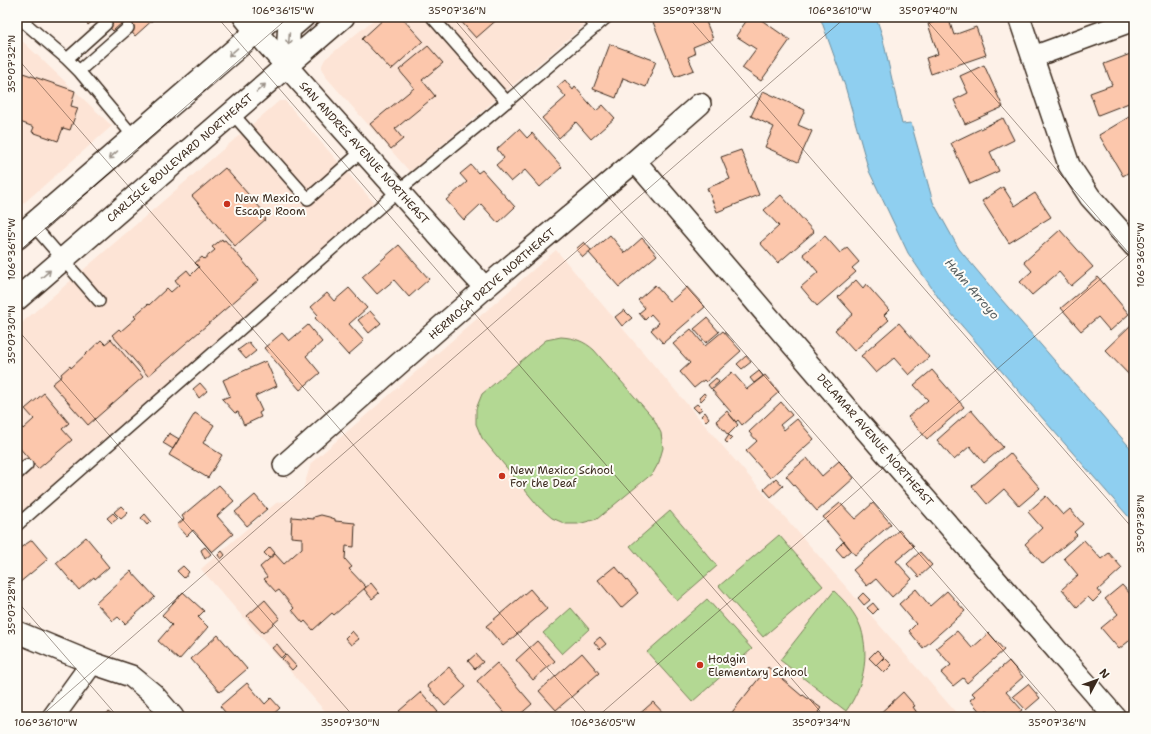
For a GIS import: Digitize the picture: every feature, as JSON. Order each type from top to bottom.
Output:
[{"type":"main road","points":[[25,231],[134,137],[250,24],[273,17]]},
{"type":"main road","points":[[287,66],[289,29],[303,17]]},
{"type":"main road","name":"CARLISLE BOULEVARD NORTHEAST","points":[[17,299],[342,17]]},
{"type":"street","points":[[1019,17],[1069,165],[1090,197],[1134,246]]},
{"type":"street","points":[[1033,57],[1134,20]]},
{"type":"street","name":"SAN ANDRES AVENUE NORTHEAST","points":[[250,24],[485,288]]},
{"type":"street","name":"HERMOSA DRIVE NORTHEAST","points":[[284,465],[485,288],[700,104]]},
{"type":"street","name":"DELAMAR AVENUE NORTHEAST","points":[[635,161],[866,431],[1115,717]]},
{"type":"street","points":[[17,632],[92,663],[131,676],[153,694],[173,717]]},
{"type":"street","points":[[53,717],[92,663]]},
{"type":"lane","points":[[18,17],[79,71],[134,137]]},
{"type":"lane","points":[[432,17],[507,102]]},
{"type":"lane","points":[[588,17],[596,27]]},
{"type":"lane","points":[[17,525],[398,191],[507,102],[607,17]]},
{"type":"lane","points":[[67,59],[106,24]]},
{"type":"lane","points":[[79,71],[128,28]]},
{"type":"lane","points":[[232,114],[308,199],[362,151]]},
{"type":"lane","points":[[25,231],[63,259],[99,301]]},
{"type":"lane","points":[[17,474],[27,465]]},
{"type":"shaded area","points":[[377,17],[594,17],[410,172],[326,77],[322,70],[322,65],[325,59]]},
{"type":"shaded area","points":[[17,36],[112,126],[17,209]]},
{"type":"shaded area","points":[[279,101],[285,101],[375,204],[17,516],[17,327]]},
{"type":"shaded area","points":[[556,250],[726,450],[960,717],[330,717],[201,569],[276,503],[291,499],[303,489],[311,463]]},
{"type":"green space","points":[[561,337],[579,340],[594,350],[654,419],[661,433],[663,448],[659,462],[653,473],[597,519],[578,524],[566,524],[552,518],[539,507],[482,438],[476,424],[476,409],[482,394],[546,340]]},
{"type":"green space","points":[[670,511],[717,566],[677,601],[630,546]]},
{"type":"green space","points":[[779,535],[823,586],[763,637],[719,586]]},
{"type":"green space","points":[[834,591],[846,603],[853,613],[861,628],[864,639],[865,661],[861,682],[846,711],[780,660]]},
{"type":"green space","points":[[707,599],[752,649],[692,702],[647,652]]},
{"type":"green space","points":[[571,608],[589,629],[562,654],[543,633]]},
{"type":"water","name":"Hahn Arroyo","points":[[820,17],[876,17],[882,35],[902,124],[911,123],[933,202],[959,249],[1134,452],[1134,523],[942,303],[908,253],[869,171],[845,86]]},
{"type":"building","points":[[82,17],[97,17],[88,25]]},
{"type":"building","points":[[100,17],[156,17],[135,36],[123,22],[113,31]]},
{"type":"building","points":[[386,17],[401,17],[423,41],[391,70],[362,39]]},
{"type":"building","points":[[457,17],[500,17],[476,38]]},
{"type":"building","points":[[651,17],[700,17],[702,20],[705,19],[713,39],[693,47],[695,54],[688,57],[694,70],[675,77]]},
{"type":"building","points":[[749,17],[757,17],[790,40],[761,81],[742,68],[756,49],[736,36]]},
{"type":"building","points":[[948,17],[954,35],[976,27],[986,55],[931,74],[926,58],[938,54],[928,24]]},
{"type":"building","points":[[610,44],[656,61],[646,87],[623,78],[616,98],[593,89]]},
{"type":"building","points":[[428,46],[443,63],[422,80],[435,96],[395,129],[403,139],[391,149],[370,124],[414,88],[399,70]]},
{"type":"building","points":[[1133,53],[1134,101],[1098,115],[1090,93],[1112,85],[1104,64]]},
{"type":"building","points":[[984,65],[1003,107],[965,124],[954,100],[968,93],[960,76]]},
{"type":"building","points":[[17,71],[75,91],[71,106],[78,108],[70,130],[63,128],[58,141],[32,132],[34,127],[17,121]]},
{"type":"building","points":[[565,80],[573,90],[575,87],[596,111],[603,105],[615,118],[591,139],[576,122],[559,138],[542,118],[566,97],[557,87]]},
{"type":"building","points":[[763,91],[805,110],[798,125],[812,131],[798,162],[765,147],[774,127],[751,116]]},
{"type":"building","points":[[1134,114],[1134,169],[1123,176],[1099,135]]},
{"type":"building","points":[[1003,118],[1014,140],[990,152],[999,171],[970,184],[951,143]]},
{"type":"building","points":[[519,129],[527,138],[532,133],[562,167],[540,187],[525,170],[511,182],[496,165],[504,158],[497,149]]},
{"type":"building","points":[[741,150],[759,195],[717,212],[707,188],[730,179],[721,157]]},
{"type":"building","points":[[471,165],[478,173],[482,170],[515,207],[498,223],[481,204],[464,220],[446,200],[467,182],[460,174]]},
{"type":"building","name":"New Mexico Escape Room","points":[[225,168],[263,211],[261,213],[266,219],[235,246],[192,196]]},
{"type":"building","points":[[1003,187],[1015,206],[1035,193],[1051,217],[1009,243],[982,201]]},
{"type":"building","points":[[781,195],[814,232],[778,263],[760,243],[779,226],[764,210]]},
{"type":"building","points":[[1060,230],[1093,267],[1071,286],[1059,272],[1032,295],[1020,282],[1032,271],[1024,262]]},
{"type":"building","points":[[610,235],[625,253],[642,238],[657,255],[619,287],[589,253]]},
{"type":"building","points":[[825,236],[840,253],[847,248],[859,262],[852,268],[856,272],[817,306],[801,287],[818,272],[803,254]]},
{"type":"building","points":[[222,239],[223,241],[225,240],[259,280],[148,376],[112,335],[119,329],[121,331],[136,318],[134,316],[148,304],[149,305],[167,288],[171,292],[179,285],[175,280],[187,270],[191,275],[199,267],[195,263],[202,257],[204,259],[215,250],[212,247]]},
{"type":"building","points":[[584,242],[591,250],[583,257],[576,249]]},
{"type":"building","points":[[399,245],[429,279],[409,297],[394,280],[377,294],[362,277]]},
{"type":"building","points":[[1098,277],[1129,314],[1110,331],[1098,317],[1081,331],[1061,308]]},
{"type":"building","points":[[856,280],[863,288],[866,284],[889,310],[884,315],[889,320],[854,351],[835,330],[853,314],[838,297]]},
{"type":"building","points":[[655,285],[670,302],[687,287],[705,307],[663,343],[651,330],[659,323],[651,314],[645,320],[639,313],[645,308],[638,300]]},
{"type":"building","points":[[349,288],[367,308],[349,324],[364,341],[348,355],[315,318],[318,315],[311,307],[327,293],[334,301]]},
{"type":"building","points":[[624,310],[632,318],[622,326],[615,317]]},
{"type":"building","points":[[370,311],[381,323],[369,333],[358,320]]},
{"type":"building","points":[[707,318],[719,332],[706,343],[694,329]]},
{"type":"building","points":[[1134,322],[1134,380],[1105,350]]},
{"type":"building","points":[[899,323],[929,357],[909,375],[894,358],[876,373],[861,356]]},
{"type":"building","points":[[308,325],[322,342],[306,356],[320,373],[300,390],[264,348],[282,333],[289,341]]},
{"type":"building","points":[[691,329],[705,346],[723,331],[741,351],[706,382],[704,380],[694,388],[680,372],[690,363],[673,344]]},
{"type":"building","points":[[111,339],[143,377],[88,425],[52,384],[62,376],[61,374],[70,366],[71,368],[101,340],[105,344]]},
{"type":"building","points":[[249,342],[256,351],[246,359],[238,350]]},
{"type":"building","points":[[746,356],[751,362],[742,369],[737,364]]},
{"type":"building","points":[[266,361],[277,386],[255,396],[262,411],[259,413],[261,417],[244,425],[238,412],[235,413],[222,399],[230,396],[223,380]]},
{"type":"building","points":[[932,370],[964,407],[927,439],[908,417],[928,400],[914,385]]},
{"type":"building","points":[[759,371],[763,376],[754,383],[750,378]]},
{"type":"building","points":[[732,372],[747,389],[765,375],[779,392],[742,425],[738,420],[736,422],[729,414],[731,412],[712,390]]},
{"type":"building","points":[[716,378],[719,382],[711,389],[708,385]]},
{"type":"building","points":[[200,383],[207,391],[199,398],[193,389]]},
{"type":"building","points":[[44,393],[69,423],[62,429],[72,440],[38,469],[17,445],[17,422],[23,429],[34,419],[25,409]]},
{"type":"building","points":[[704,393],[706,396],[701,401],[699,398]]},
{"type":"building","points":[[781,402],[792,415],[780,425],[784,430],[797,419],[814,439],[770,478],[746,451],[757,441],[749,432]]},
{"type":"building","points":[[697,404],[702,409],[698,412],[693,407]]},
{"type":"building","points":[[971,410],[1003,447],[984,463],[970,446],[954,460],[937,440]]},
{"type":"building","points":[[727,411],[738,425],[728,435],[716,421]]},
{"type":"building","points":[[705,412],[709,418],[706,421],[701,416]]},
{"type":"building","points":[[195,413],[214,425],[203,443],[222,455],[208,478],[169,455]]},
{"type":"building","points":[[169,433],[179,439],[173,449],[163,443]]},
{"type":"building","points":[[729,435],[732,438],[727,443],[725,441]]},
{"type":"building","points":[[1010,453],[1040,488],[1019,506],[1004,489],[987,504],[972,486]]},
{"type":"building","points":[[807,458],[822,476],[839,461],[854,478],[817,511],[786,476]]},
{"type":"building","points":[[776,478],[783,486],[771,497],[764,489]]},
{"type":"building","points":[[219,485],[234,501],[217,516],[233,534],[212,552],[193,530],[187,536],[177,525],[184,519],[182,516]]},
{"type":"building","points":[[255,495],[267,509],[247,526],[235,512]]},
{"type":"building","points":[[1046,496],[1063,515],[1070,509],[1083,524],[1074,532],[1077,535],[1043,564],[1025,544],[1042,528],[1028,512]]},
{"type":"building","points":[[840,503],[855,519],[873,503],[891,524],[855,555],[823,517]]},
{"type":"building","points":[[121,506],[128,513],[121,519],[114,512]]},
{"type":"building","points":[[113,513],[118,518],[112,523],[107,518]]},
{"type":"building","points":[[145,514],[151,521],[147,525],[141,518]]},
{"type":"building","points":[[321,515],[335,519],[335,521],[355,523],[354,547],[346,546],[345,559],[352,567],[349,569],[366,587],[334,615],[332,613],[313,630],[305,621],[303,623],[292,610],[294,608],[279,590],[276,592],[264,579],[267,577],[260,567],[275,554],[284,564],[302,548],[302,538],[291,537],[292,517],[314,519],[314,517]]},
{"type":"building","points":[[899,530],[914,546],[896,561],[912,579],[892,597],[876,579],[867,586],[853,570]]},
{"type":"building","points":[[86,537],[109,567],[79,590],[56,563]]},
{"type":"building","points":[[32,540],[48,559],[19,583],[17,580],[17,550]]},
{"type":"building","points":[[1084,540],[1101,559],[1109,553],[1122,568],[1098,590],[1101,594],[1093,602],[1088,597],[1077,607],[1062,589],[1078,575],[1064,558]]},
{"type":"building","points":[[844,541],[851,550],[843,557],[836,549]]},
{"type":"building","points":[[205,547],[211,554],[205,559],[201,550]]},
{"type":"building","points":[[270,547],[275,553],[269,558],[264,553]]},
{"type":"building","points":[[222,551],[225,555],[221,559],[218,555]]},
{"type":"building","points":[[920,552],[932,565],[919,577],[907,564]]},
{"type":"building","points":[[183,566],[189,572],[184,578],[177,571]]},
{"type":"building","points":[[615,566],[638,593],[621,608],[598,580]]},
{"type":"building","points":[[131,571],[155,597],[125,624],[118,617],[113,621],[96,603]]},
{"type":"building","points":[[371,583],[379,593],[372,599],[364,589]]},
{"type":"building","points":[[1122,585],[1134,598],[1134,637],[1119,649],[1101,628],[1118,614],[1105,599]]},
{"type":"building","points":[[530,589],[547,609],[503,646],[486,626]]},
{"type":"building","points":[[916,589],[930,606],[947,591],[965,611],[923,648],[909,631],[916,624],[899,604]]},
{"type":"building","points":[[183,592],[204,611],[198,617],[208,627],[179,660],[158,641],[172,625],[162,615]]},
{"type":"building","points":[[863,593],[870,600],[864,605],[858,598]]},
{"type":"building","points":[[265,600],[280,618],[263,633],[247,616]]},
{"type":"building","points":[[873,603],[878,609],[873,614],[867,608]]},
{"type":"building","points":[[352,631],[359,639],[351,645],[345,638]]},
{"type":"building","points":[[957,631],[972,648],[989,633],[1004,650],[967,683],[963,678],[953,686],[941,673],[951,665],[936,648]]},
{"type":"building","points":[[218,635],[247,669],[220,692],[191,659]]},
{"type":"building","points":[[600,637],[606,644],[600,649],[594,642]]},
{"type":"building","points":[[537,641],[555,661],[533,680],[516,660]]},
{"type":"building","points":[[277,644],[285,654],[281,658],[272,648]]},
{"type":"building","points":[[877,650],[884,657],[876,665],[869,658]]},
{"type":"building","points":[[582,653],[599,673],[556,710],[539,691]]},
{"type":"building","points":[[476,654],[483,662],[475,669],[468,661]]},
{"type":"building","points":[[286,655],[296,666],[292,670],[282,659]]},
{"type":"building","points":[[885,658],[892,665],[884,673],[877,666]]},
{"type":"building","points":[[1009,661],[1023,677],[1006,692],[1022,710],[1014,717],[993,717],[987,710],[982,714],[970,700],[975,696],[972,693]]},
{"type":"building","points":[[497,663],[532,704],[517,717],[508,717],[477,681]]},
{"type":"building","points":[[449,667],[466,687],[445,706],[427,686]]},
{"type":"building","points":[[768,667],[802,696],[803,695],[821,708],[818,712],[824,717],[730,717],[729,716]]},
{"type":"building","points":[[247,683],[265,704],[271,698],[280,708],[270,717],[229,717],[220,706]]},
{"type":"building","points":[[1028,684],[1040,698],[1026,710],[1013,696]]},
{"type":"building","points":[[421,692],[438,712],[432,717],[405,717],[399,711]]},
{"type":"building","points":[[903,692],[915,706],[913,707],[920,717],[876,717]]},
{"type":"building","points":[[653,702],[667,717],[636,717]]},
{"type":"building","points":[[536,711],[541,717],[530,717]]},
{"type":"building","points":[[108,712],[115,717],[104,717]]},
{"type":"place","name":"New Mexico Escape Room","points":[[227,204]]},
{"type":"place","name":"New Mexico School For the Deaf","points":[[502,476]]},
{"type":"place","name":"Hodgin Elementary School","points":[[700,665]]}]
